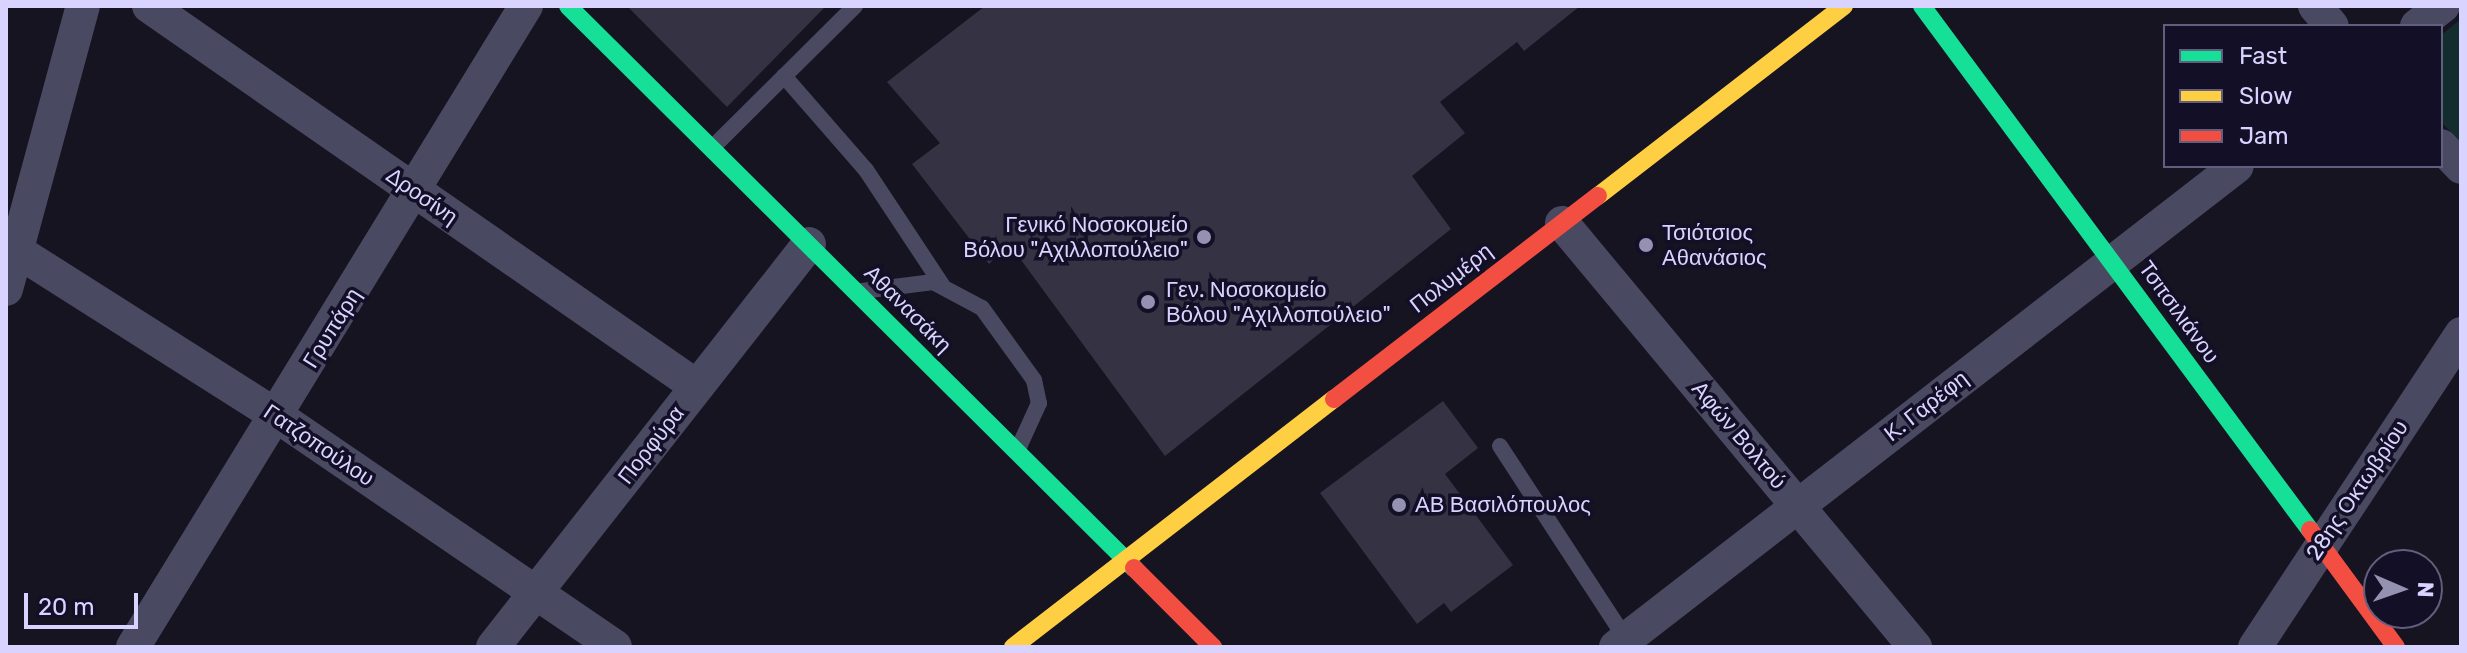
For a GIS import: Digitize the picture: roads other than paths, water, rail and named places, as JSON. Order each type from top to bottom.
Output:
[{"type":"street","points":[[6,289],[11,248],[83,6]]},
{"type":"street","name":"Δροσίνη","points":[[149,6],[696,386]]},
{"type":"street","name":"Γρυπάρη","points":[[133,647],[417,192],[526,6]]},
{"type":"street","name":"Αθανασάκη","points":[[568,6],[1213,647]]},
{"type":"street","name":"Πολυμέρη","points":[[1013,647],[1844,6]]},
{"type":"street","name":"Τσιτσιλιάνου","points":[[1922,6],[2396,647]]},
{"type":"street","points":[[2315,6],[2330,24]]},
{"type":"street","points":[[2420,24],[2443,6]]},
{"type":"street","points":[[2443,148],[2461,167]]},
{"type":"street","name":"Κ. Γαρέφη","points":[[1621,643],[2234,168]]},
{"type":"street","name":"Αφών Βολτού","points":[[1562,223],[1915,647]]},
{"type":"street","name":"Πορφύρα","points":[[493,647],[809,244]]},
{"type":"street","name":"Γατζοπούλου","points":[[11,248],[277,416],[615,647]]},
{"type":"street","name":"28ης Οκτωβρίου","points":[[2255,647],[2461,334]]},
{"type":"lane","points":[[711,148],[855,6]]},
{"type":"lane","points":[[784,76],[866,170],[942,285]]},
{"type":"lane","points":[[857,292],[903,281],[942,285],[982,308],[1030,369],[1039,403],[1017,451]]},
{"type":"lane","points":[[1500,446],[1621,643]]},
{"type":"place","name":"Γενικό Νοσοκομείο Βόλου \"Αχιλλοπούλειο\"","points":[[1204,237]]},
{"type":"place","name":"Τσιότσιος Αθανάσιος","points":[[1646,245]]},
{"type":"place","name":"Γεν. Νοσοκομείο Βόλου \"Αχιλλοπούλειο\"","points":[[1148,302]]},
{"type":"place","name":"ΑΒ Βασιλόπουλος","points":[[1399,505]]}]
